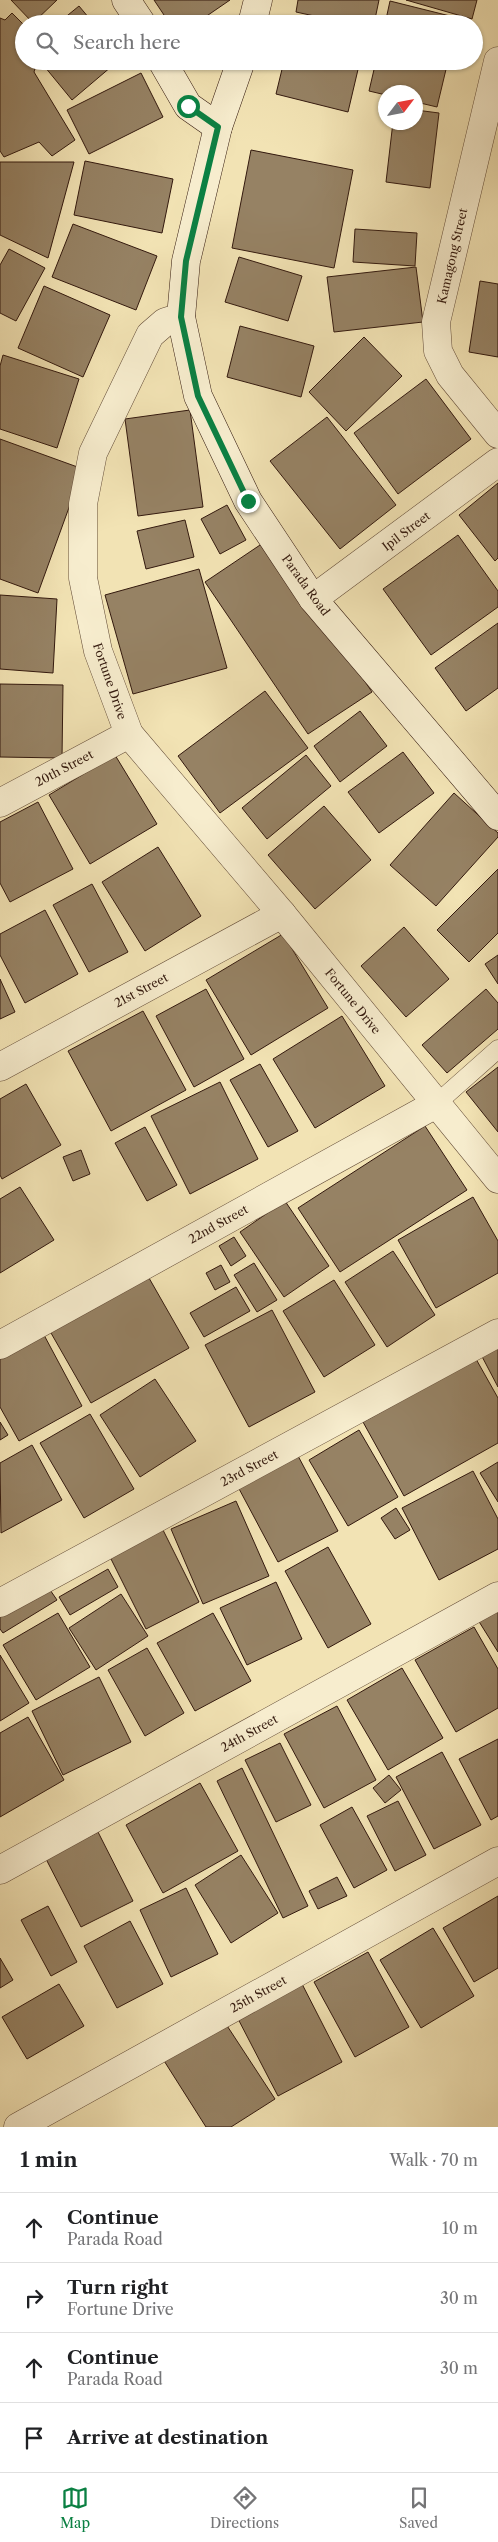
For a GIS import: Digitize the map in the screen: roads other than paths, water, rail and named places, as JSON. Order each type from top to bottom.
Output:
[{"type":"street","points":[[126,0],[136,15]]},
{"type":"street","points":[[254,15],[258,0]]},
{"type":"street","name":"Kamagong Street","points":[[498,61],[436,322],[438,351],[450,375],[498,434]]},
{"type":"street","points":[[167,70],[188,106],[218,127]]},
{"type":"street","points":[[181,317],[186,261],[218,127],[238,70]]},
{"type":"street","name":"Parada Road","points":[[181,317],[198,396],[248,501],[313,599],[498,816]]},
{"type":"street","name":"Fortune Drive","points":[[181,317],[165,322],[150,335],[93,453],[83,504],[83,578],[98,650],[129,734],[282,914],[498,1179]]},
{"type":"street","name":"Ipil Street","points":[[313,599],[498,462]]},
{"type":"street","name":"20th Street","points":[[0,803],[129,734]]},
{"type":"street","name":"21st Street","points":[[0,1067],[282,914]]},
{"type":"street","name":"22nd Street","points":[[0,1345],[436,1104]]},
{"type":"street","name":"23rd Street","points":[[0,1603],[498,1334]]},
{"type":"street","name":"24th Street","points":[[0,1870],[498,1596]]},
{"type":"street","name":"25th Street","points":[[18,2127],[498,1861]]},
{"type":"lane","points":[[436,1104],[498,1049]]}]
